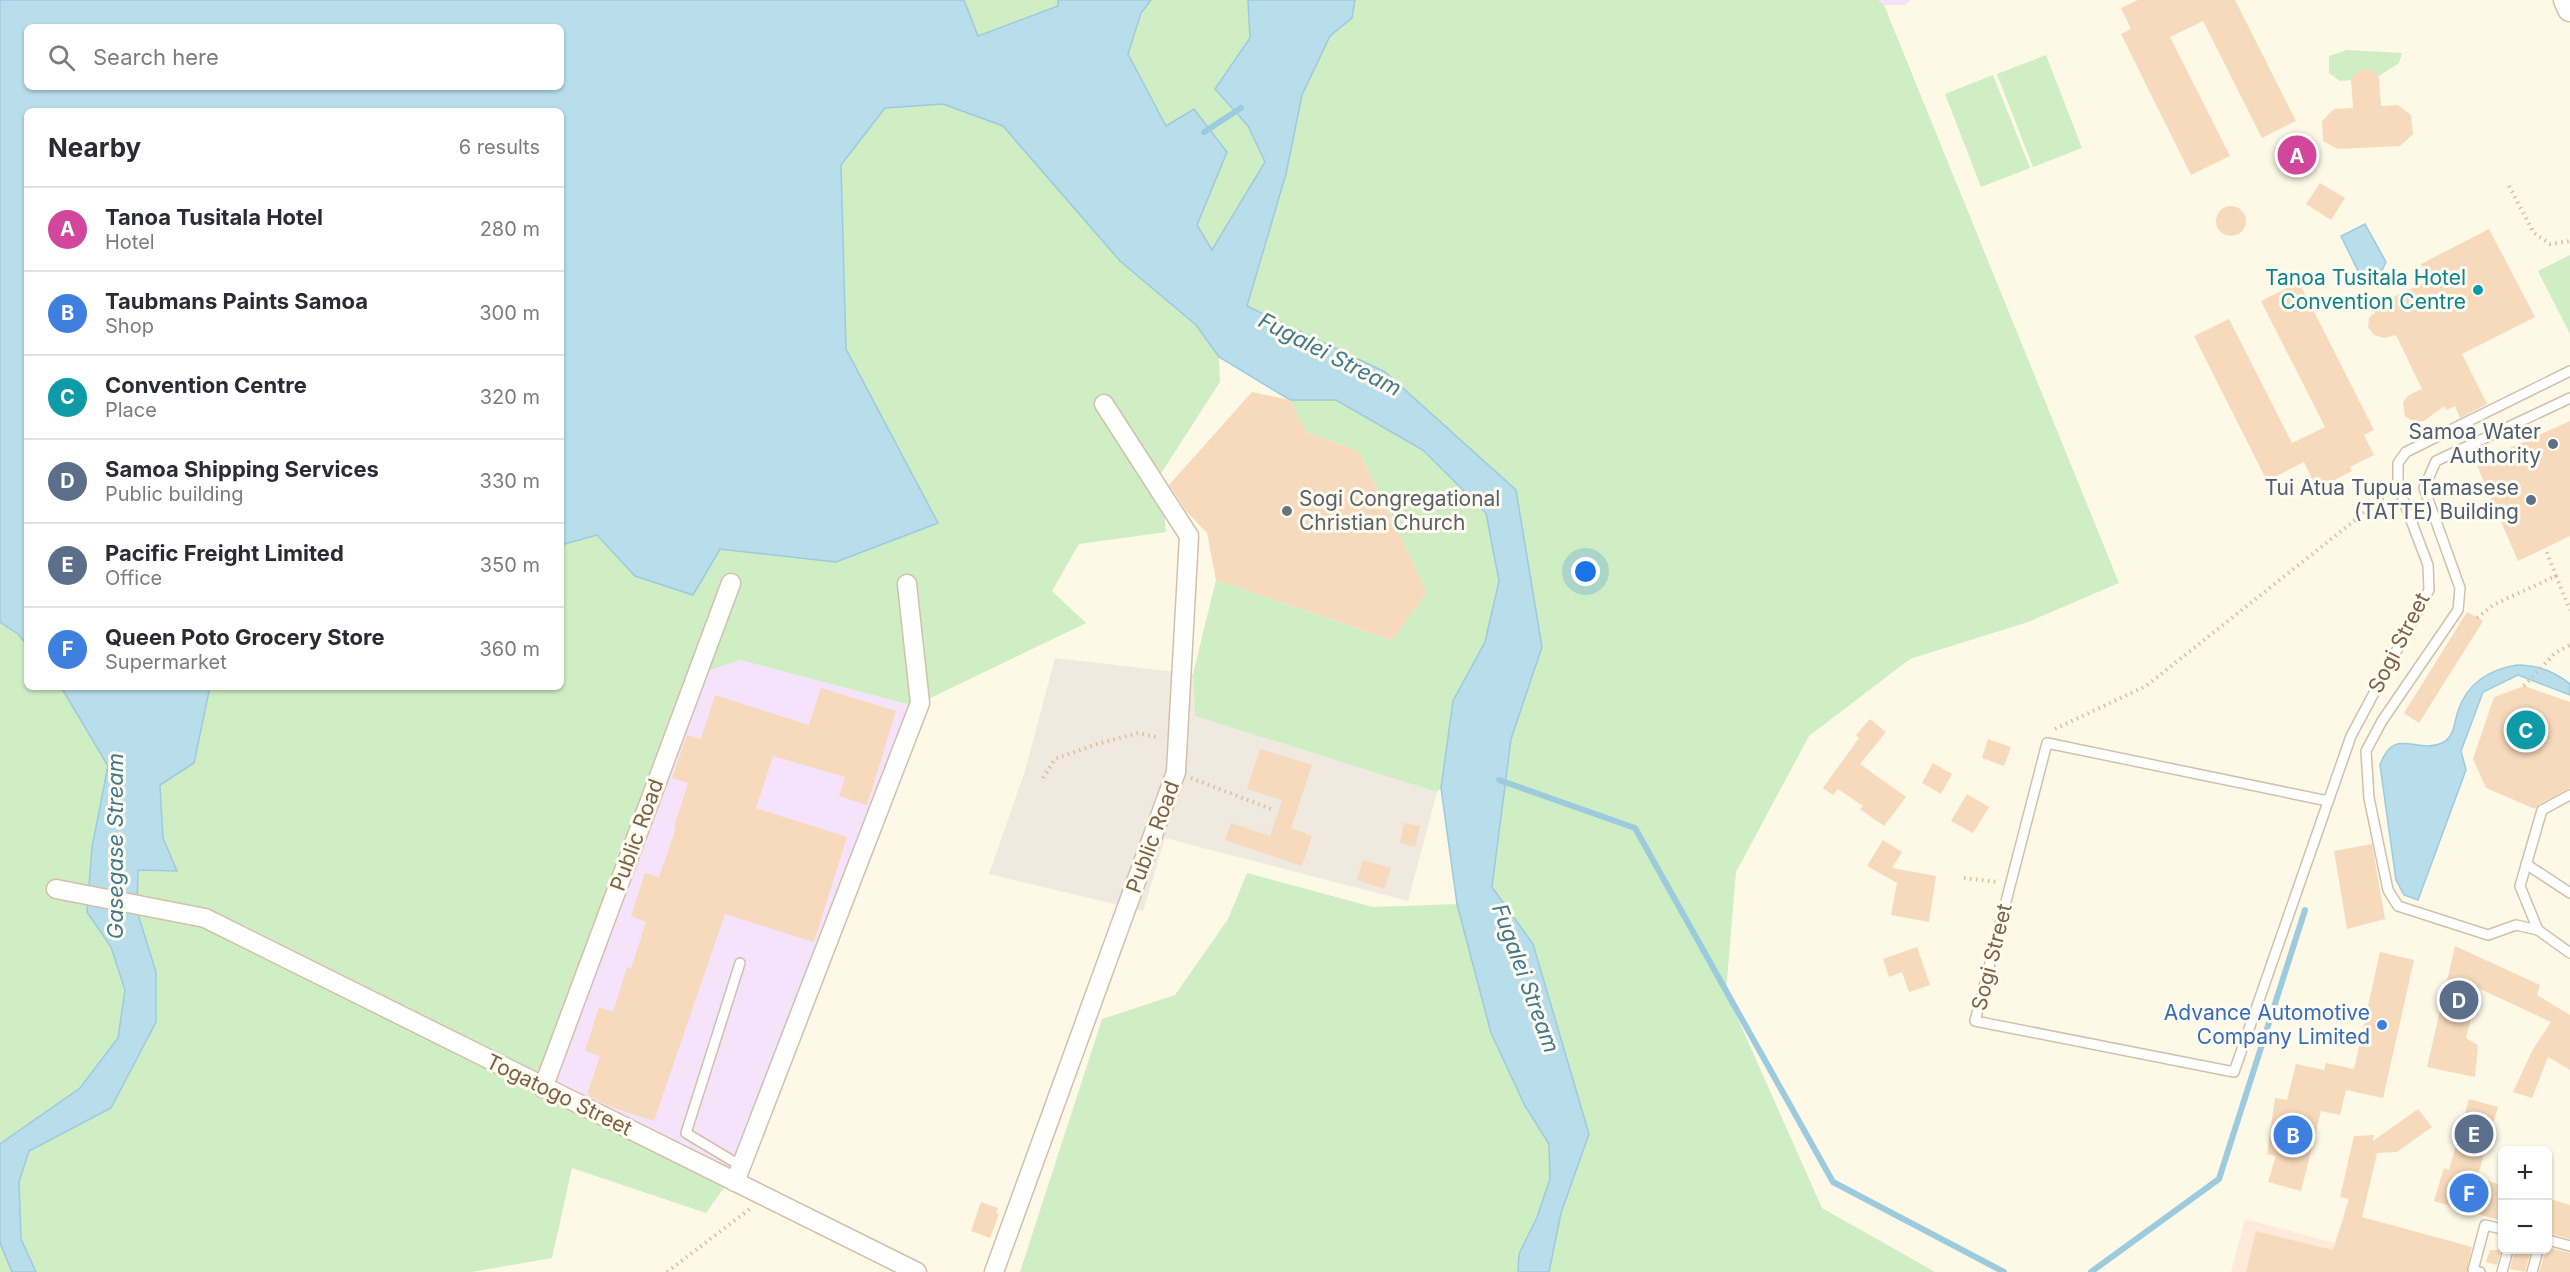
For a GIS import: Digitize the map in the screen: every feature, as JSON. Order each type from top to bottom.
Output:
[{"type":"main road","points":[[2566,0],[2570,9]]},
{"type":"street","name":"Public Road","points":[[994,1272],[1176,772],[1189,536],[1104,404]]},
{"type":"street","name":"Public Road","points":[[543,1088],[731,583]]},
{"type":"street","points":[[738,1174],[920,703],[907,584]]},
{"type":"street","name":"Togatogo Street","points":[[56,889],[202,917],[543,1088],[738,1174],[766,1197],[916,1272]]},
{"type":"lane","name":"Sogi Street","points":[[2328,801],[2047,743],[1975,1021],[2234,1072],[2351,736],[2429,590],[2428,565],[2398,486],[2398,463],[2406,452],[2570,371]]},
{"type":"lane","points":[[2570,398],[2436,461],[2424,488],[2460,588],[2458,610],[2382,721],[2367,751],[2369,798],[2381,861],[2388,890],[2398,906],[2488,935],[2516,925],[2538,930],[2570,953]]},
{"type":"lane","points":[[2538,930],[2520,886],[2542,810],[2570,795]]},
{"type":"lane","points":[[2526,864],[2570,893]]},
{"type":"lane","points":[[738,1174],[686,1133],[740,963]]},
{"type":"lane","points":[[2480,1272],[2473,1270],[2485,1225],[2498,1228]]},
{"type":"lane","points":[[2552,1241],[2570,1246]]},
{"type":"lane","points":[[2502,1272],[2507,1254]]},
{"type":"lane","points":[[2532,1272],[2537,1254]]},
{"type":"path","points":[[2509,186],[2534,233],[2550,244],[2570,241]]},
{"type":"path","points":[[2047,737],[2055,730],[2146,686],[2398,486]]},
{"type":"path","points":[[2544,548],[2570,610]]},
{"type":"path","points":[[2477,618],[2493,605],[2556,576]]},
{"type":"path","points":[[2524,686],[2555,653],[2570,645]]},
{"type":"path","points":[[1043,778],[1055,759],[1138,733],[1178,742]]},
{"type":"path","points":[[1176,772],[1271,809]]},
{"type":"path","points":[[1964,878],[1996,883],[2004,877]]},
{"type":"path","points":[[667,1272],[766,1197]]},
{"type":"shaded area","points":[[1878,0],[1911,0],[1905,5],[1884,5]]},
{"type":"shaded area","points":[[1055,658],[1193,674],[1195,716],[1437,792],[1408,901],[1165,838],[1143,911],[989,874],[1025,771]]},
{"type":"shaded area","points":[[740,660],[914,706],[733,1175],[548,1086],[705,672]]},
{"type":"shaded area","points":[[2245,1219],[2442,1272],[2231,1272]]},
{"type":"green space","points":[[964,0],[1058,0],[1058,6],[977,36]]},
{"type":"green space","points":[[1151,0],[1248,0],[1250,38],[1215,89],[1248,126],[1265,162],[1212,250],[1197,225],[1227,152],[1166,126],[1128,54],[1141,13]]},
{"type":"green space","points":[[1355,0],[1878,0],[1884,5],[2119,583],[2028,622],[1910,659],[1809,736],[1736,872],[1726,992],[1822,1208],[1935,1272],[1549,1272],[1561,1213],[1533,944],[1492,887],[1511,739],[1516,490],[1247,306],[1286,174],[1302,95],[1330,36],[1352,18]]},
{"type":"green space","points":[[2347,50],[2402,53],[2399,63],[2376,78],[2340,81],[2329,73],[2329,56]]},
{"type":"green space","points":[[2046,55],[2082,148],[2033,167],[1997,74]]},
{"type":"green space","points":[[1993,75],[2030,168],[1981,187],[1945,94]]},
{"type":"green space","points":[[943,104],[1003,126],[1120,261],[1196,325],[1219,357],[1220,382],[1160,475],[1166,532],[1079,544],[1052,591],[1086,623],[914,706],[740,660],[705,672],[549,1086],[733,1175],[706,1213],[572,1168],[552,1258],[472,1272],[0,1272],[0,622],[18,634],[24,633],[24,690],[564,690],[564,544],[597,535],[635,576],[720,549],[938,523],[846,349],[841,165],[885,108]]},
{"type":"green space","points":[[2570,255],[2570,334],[2538,271]]},
{"type":"green space","points":[[1290,400],[1336,400],[1423,450],[1486,513],[1499,581],[1485,642],[1453,701],[1441,788],[1437,792],[1195,716],[1193,674],[1216,580],[1392,640],[1427,592],[1359,452],[1306,432]]},
{"type":"green space","points":[[1247,873],[1373,907],[1457,904],[1491,1033],[1525,1106],[1549,1144],[1550,1179],[1540,1208],[1519,1254],[1518,1272],[1020,1272],[1102,1019],[1175,995],[1228,919]]},
{"type":"water","name":"Fugalei Stream","points":[[0,0],[964,0],[978,36],[1058,6],[1058,0],[1151,0],[1141,13],[1128,54],[1166,126],[1194,109],[1227,152],[1197,225],[1212,250],[1265,162],[1248,126],[1215,89],[1250,38],[1248,0],[1355,0],[1352,18],[1330,36],[1302,95],[1286,174],[1247,306],[1385,372],[1516,490],[1542,647],[1511,739],[1492,887],[1533,944],[1589,1134],[1561,1213],[1549,1272],[1518,1272],[1519,1254],[1537,1217],[1550,1179],[1549,1144],[1525,1106],[1491,1033],[1457,904],[1441,788],[1453,701],[1485,642],[1499,581],[1486,513],[1423,450],[1336,400],[1290,400],[1219,357],[1196,325],[1120,261],[1003,126],[943,104],[885,108],[841,165],[846,349],[938,523],[836,562],[720,549],[693,595],[635,576],[597,535],[564,544],[564,108],[24,108],[24,641],[18,634],[0,622]]},
{"type":"water","points":[[2365,224],[2386,262],[2378,279],[2360,275],[2341,236]]},
{"type":"water","points":[[2517,665],[2531,666],[2551,672],[2570,684],[2570,695],[2518,675],[2483,692],[2461,751],[2466,770],[2418,900],[2404,895],[2396,880],[2380,765],[2392,746],[2407,744],[2433,746],[2442,743],[2452,733],[2462,701],[2474,685],[2489,674]]},
{"type":"water","name":"Gasegase Stream","points":[[63,690],[209,690],[194,763],[160,785],[163,838],[177,871],[138,870],[137,911],[156,972],[156,1022],[111,1108],[29,1151],[19,1182],[21,1239],[36,1272],[12,1272],[0,1243],[0,1144],[80,1088],[118,1038],[125,990],[111,947],[87,912],[92,847],[108,766]]},
{"type":"building","points":[[2138,0],[2235,0],[2296,121],[2262,138],[2203,21],[2170,37],[2230,156],[2191,175],[2121,34],[2131,29],[2121,8]]},
{"type":"building","points":[[2373,69],[2379,78],[2381,106],[2398,105],[2411,115],[2413,134],[2400,146],[2338,149],[2323,141],[2322,121],[2334,109],[2353,108],[2351,79],[2357,71]]},
{"type":"building","points":[[2320,183],[2345,198],[2331,220],[2306,204]]},
{"type":"building","points":[[2231,206],[2237,207],[2245,215],[2245,227],[2237,235],[2231,236],[2225,235],[2217,227],[2216,221],[2217,215],[2225,207]]},
{"type":"building","points":[[2489,229],[2535,317],[2462,354],[2487,404],[2460,418],[2455,406],[2446,410],[2444,406],[2424,421],[2414,422],[2405,416],[2403,402],[2409,395],[2422,389],[2396,335],[2384,338],[2374,335],[2368,327],[2369,318],[2389,299],[2429,280],[2421,264]]},
{"type":"building","points":[[2299,282],[2374,430],[2364,435],[2374,455],[2350,467],[2352,471],[2317,489],[2304,462],[2267,481],[2194,336],[2229,319],[2292,443],[2325,427],[2261,301]]},
{"type":"building","name":"Sogi Congregational Christian Church","points":[[1252,392],[1290,400],[1306,432],[1359,452],[1427,592],[1392,640],[1216,580],[1207,533],[1186,511],[1169,485]]},
{"type":"building","name":"Tui Atua Tupua Tamasese (TATTE) Building","points":[[2570,421],[2570,536],[2518,561],[2476,463]]},
{"type":"building","points":[[2467,612],[2483,621],[2419,723],[2404,713]]},
{"type":"building","points":[[2524,686],[2570,702],[2570,788],[2539,804],[2535,809],[2486,788],[2473,759],[2494,697]]},
{"type":"building","points":[[821,688],[896,711],[867,805],[839,796],[845,777],[773,756],[756,808],[847,837],[814,942],[725,914],[654,1121],[611,1107],[587,1095],[600,1056],[585,1051],[599,1007],[613,1012],[627,967],[631,969],[646,922],[631,916],[645,873],[659,877],[676,828],[674,827],[688,783],[672,778],[687,735],[701,739],[715,695],[809,725]]},
{"type":"building","points":[[1870,719],[1886,732],[1860,764],[1906,797],[1884,826],[1860,809],[1863,806],[1838,789],[1833,795],[1823,788],[1859,738],[1856,735]]},
{"type":"building","points":[[1988,739],[2011,747],[2004,766],[1982,758]]},
{"type":"building","points":[[1260,749],[1312,765],[1291,828],[1312,836],[1302,866],[1225,840],[1231,823],[1270,836],[1282,800],[1247,789]]},
{"type":"building","points":[[1933,763],[1952,774],[1941,794],[1922,783]]},
{"type":"building","points":[[1967,794],[1989,807],[1973,833],[1951,821]]},
{"type":"building","points":[[1404,823],[1420,826],[1415,847],[1400,843]]},
{"type":"building","points":[[1883,840],[1902,852],[1892,868],[1936,876],[1929,922],[1891,915],[1897,883],[1867,866]]},
{"type":"building","points":[[2372,844],[2385,919],[2347,929],[2334,851]]},
{"type":"building","points":[[1363,860],[1391,868],[1384,889],[1357,880]]},
{"type":"building","points":[[2455,946],[2540,985],[2537,995],[2570,1015],[2570,1070],[2548,1057],[2532,1098],[2513,1092],[2532,1051],[2551,1022],[2478,988],[2466,1038],[2478,1045],[2475,1077],[2427,1067]]},
{"type":"building","points":[[1917,947],[1930,985],[1909,992],[1902,972],[1889,977],[1883,959]]},
{"type":"building","points":[[2380,952],[2414,960],[2383,1098],[2346,1090],[2340,1115],[2321,1111],[2301,1191],[2268,1182],[2276,1156],[2267,1154],[2275,1098],[2287,1100],[2296,1064],[2324,1070],[2326,1063],[2354,1069]]},
{"type":"building","points":[[2469,1099],[2498,1107],[2477,1178],[2498,1184],[2498,1220],[2434,1201],[2444,1168],[2449,1170]]},
{"type":"building","points":[[2418,1109],[2432,1127],[2397,1152],[2377,1153],[2362,1217],[2472,1247],[2467,1272],[2246,1272],[2256,1231],[2333,1250],[2349,1199],[2340,1197],[2354,1136],[2374,1135],[2373,1141]]},
{"type":"building","points":[[2552,1200],[2570,1205],[2570,1239],[2552,1234]]},
{"type":"building","points":[[981,1202],[998,1208],[996,1213],[999,1214],[990,1238],[971,1231]]},
{"type":"building","points":[[2552,1248],[2570,1253],[2570,1272],[2539,1272],[2545,1254],[2552,1254]]},
{"type":"building","points":[[2490,1250],[2498,1250],[2500,1254],[2497,1265],[2486,1262]]},
{"type":"building","points":[[2514,1254],[2530,1254],[2525,1272],[2510,1269]]},
{"type":"waterway","points":[[1204,132],[1241,108]]},
{"type":"waterway","points":[[1499,780],[1635,828],[1833,1182],[2004,1272]]},
{"type":"waterway","points":[[2091,1272],[2219,1179],[2305,910]]},
{"type":"place","name":"Tanoa Tusitala Hotel","points":[[2297,155]]},
{"type":"place","name":"Tanoa Tusitala Hotel Convention Centre","points":[[2478,290]]},
{"type":"place","name":"Samoa Water Authority","points":[[2553,444]]},
{"type":"place","name":"Tui Atua Tupua Tamasese (TATTE) Building","points":[[2531,500]]},
{"type":"place","name":"Sogi Congregational Christian Church","points":[[1287,511]]},
{"type":"place","name":"Convention Centre","points":[[2526,730]]},
{"type":"place","name":"Samoa Shipping Services","points":[[2459,1000]]},
{"type":"place","name":"Advance Automotive Company Limited","points":[[2382,1025]]},
{"type":"place","name":"Pacific Freight Limited","points":[[2474,1134]]},
{"type":"place","name":"Taubmans Paints Samoa","points":[[2293,1135]]},
{"type":"place","name":"Queen Poto Grocery Store","points":[[2469,1193]]}]
